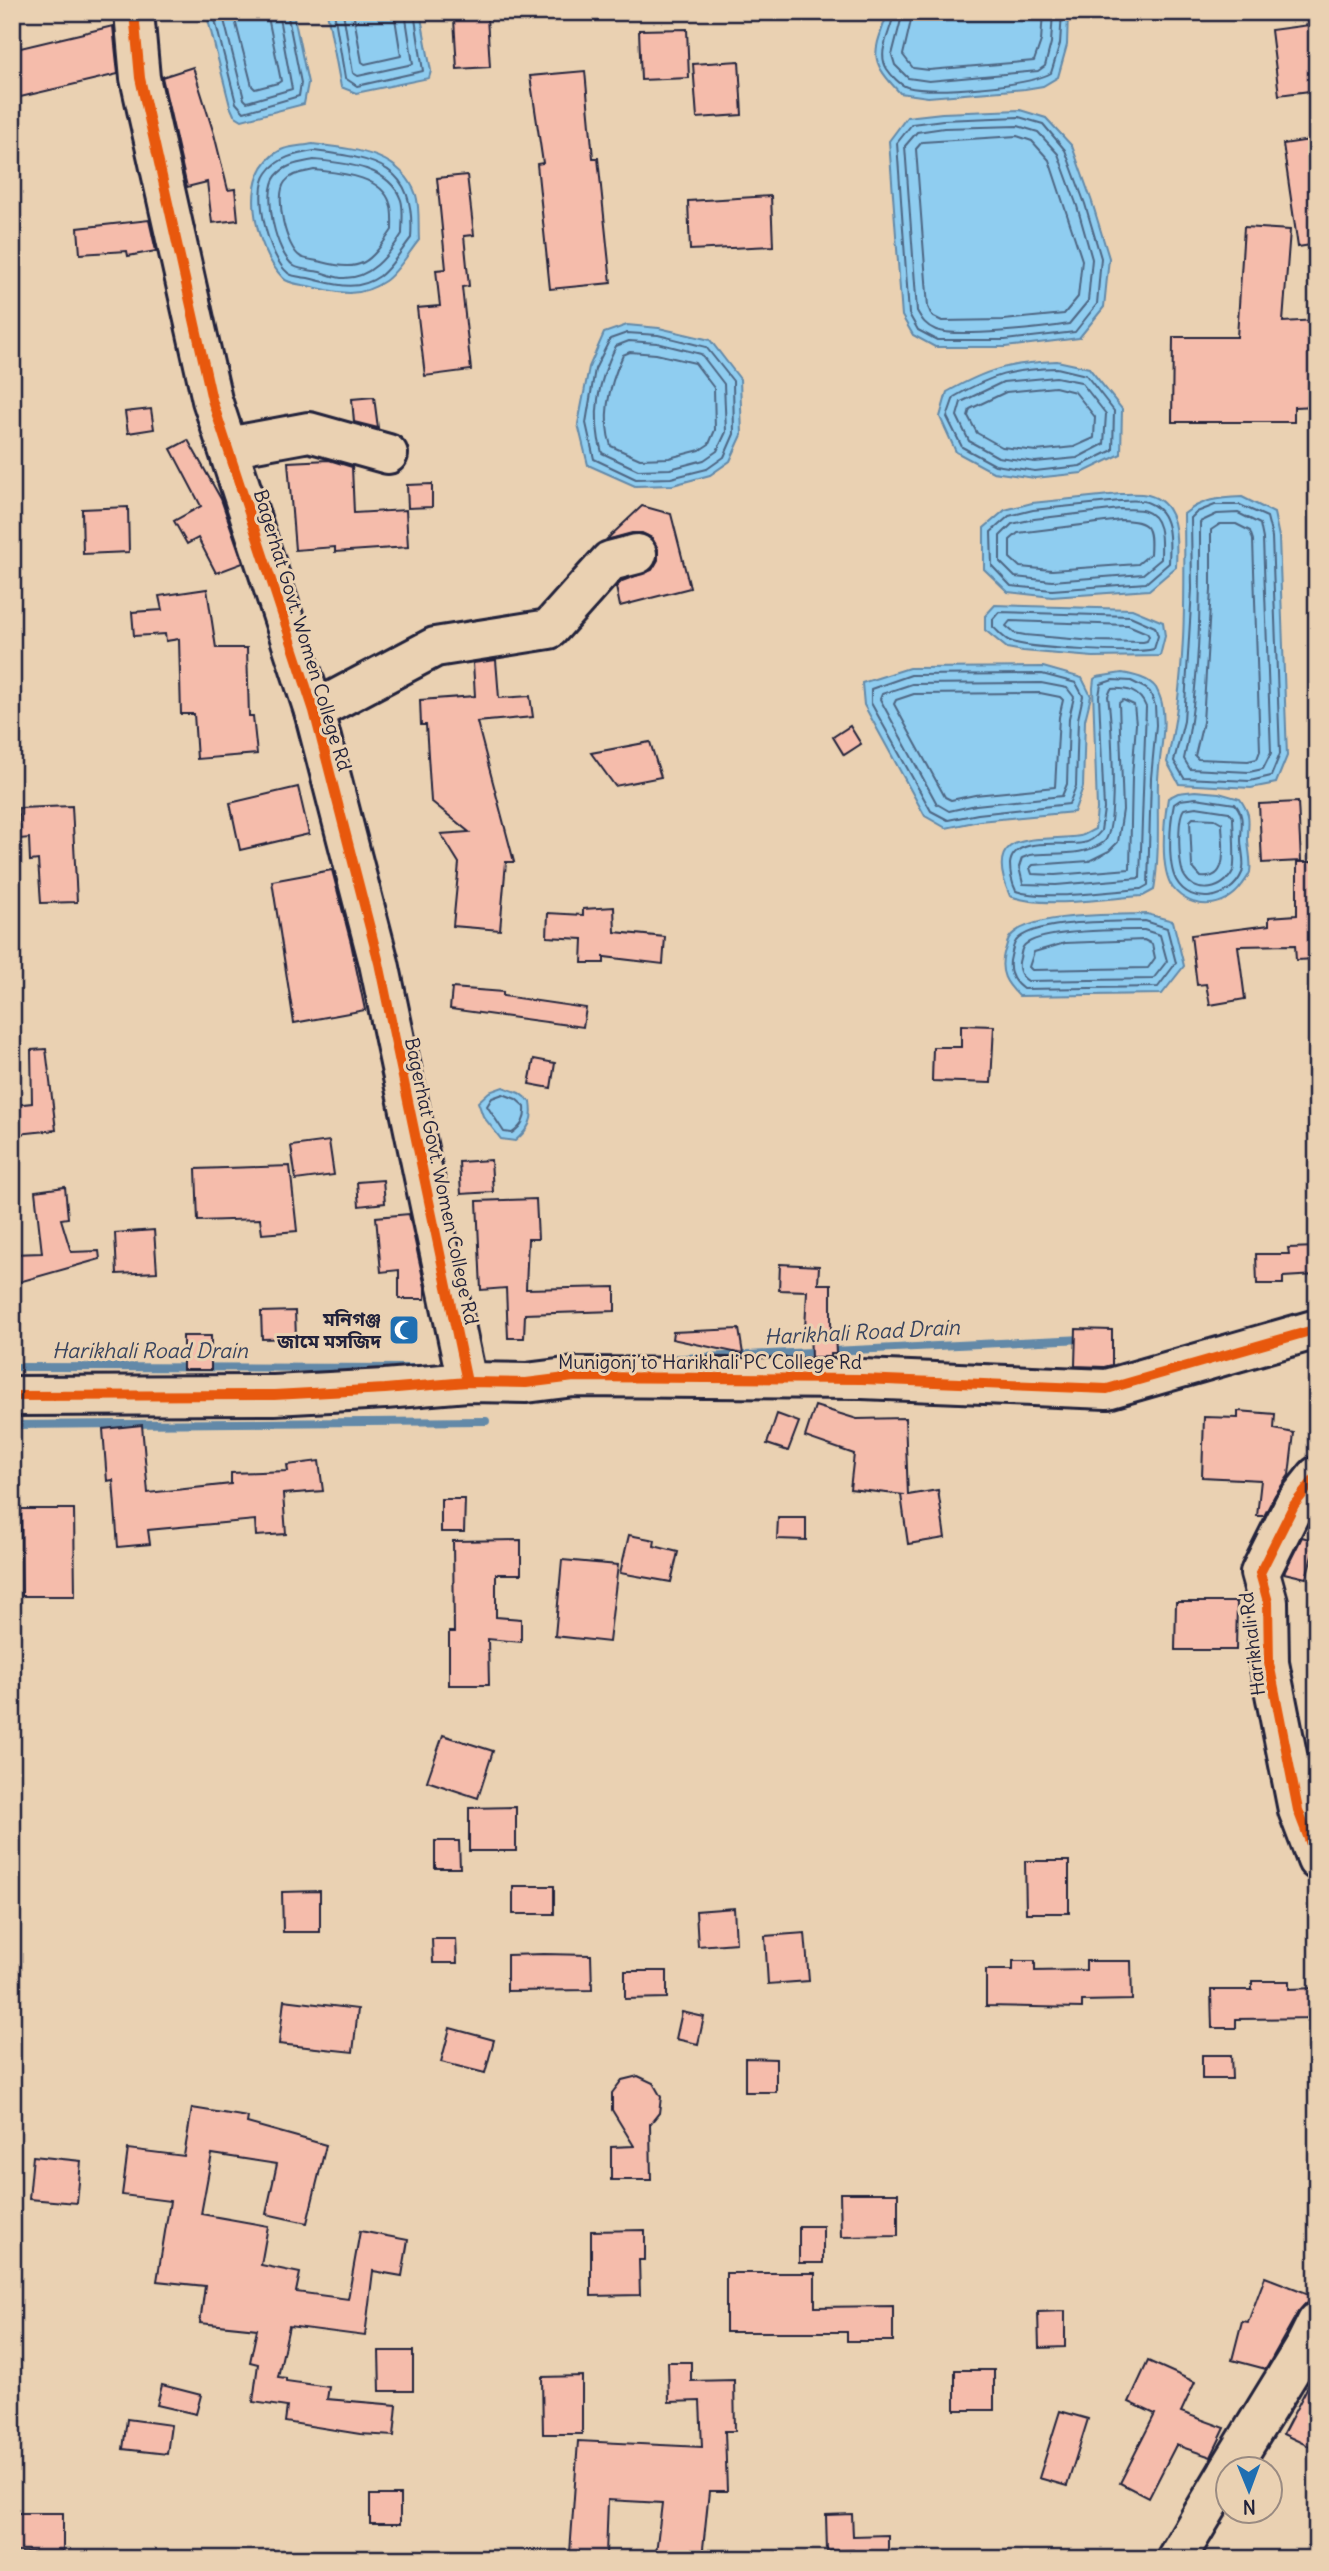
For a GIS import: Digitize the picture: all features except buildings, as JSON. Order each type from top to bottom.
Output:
[{"type":"street","name":"Bagerhat Govt. Women College Rd","points":[[134,12],[140,78],[212,400],[314,711],[379,962],[467,1382]]},
{"type":"street","points":[[228,447],[309,432],[388,454]]},
{"type":"street","points":[[314,711],[435,648],[549,629],[610,561],[637,554]]},
{"type":"street","name":"Munigonj to Harikhali PC College Rd","points":[[12,1396],[274,1395],[467,1382],[526,1383],[574,1377],[848,1379],[1107,1389],[1317,1329]]},
{"type":"street","name":"Harikhali Rd","points":[[1317,1476],[1294,1505],[1259,1573],[1268,1602],[1269,1663],[1298,1810],[1317,1860]]},
{"type":"street","points":[[1237,2456],[1317,2322]]},
{"type":"street","points":[[1176,2559],[1214,2495]]},
{"type":"water","points":[[206,12],[293,12],[308,83],[304,104],[242,120],[234,115]]},
{"type":"water","points":[[327,12],[420,12],[431,71],[429,78],[356,93],[341,87]]},
{"type":"water","points":[[888,12],[1068,12],[1067,45],[1058,77],[1043,86],[928,97],[900,93],[883,72],[876,56]]},
{"type":"water","points":[[1020,110],[1046,118],[1072,146],[1109,258],[1104,307],[1079,338],[1005,347],[935,347],[913,335],[902,316],[889,141],[907,117]]},
{"type":"water","points":[[313,144],[359,151],[387,161],[409,181],[416,195],[419,240],[385,281],[365,291],[347,293],[285,280],[273,265],[258,231],[254,193],[258,175],[267,161],[281,150]]},
{"type":"water","points":[[627,325],[659,328],[710,340],[740,379],[742,435],[730,461],[710,475],[673,485],[635,486],[588,465],[578,424],[589,367],[604,333]]},
{"type":"water","points":[[1057,361],[1089,368],[1122,409],[1121,454],[1082,473],[1035,478],[993,472],[956,452],[940,417],[947,392],[999,369],[1025,363]]},
{"type":"water","points":[[1145,494],[1158,499],[1171,514],[1176,535],[1176,567],[1149,590],[1052,597],[1008,592],[984,569],[984,528],[1005,510],[1032,503]]},
{"type":"water","points":[[1242,497],[1274,513],[1279,537],[1287,756],[1276,783],[1251,788],[1179,784],[1167,762],[1181,670],[1184,514],[1211,500]]},
{"type":"water","points":[[995,605],[1132,609],[1163,622],[1165,636],[1160,656],[1093,657],[1023,651],[1007,648],[985,630],[985,616]]},
{"type":"water","points":[[1043,667],[1082,678],[1091,696],[1085,720],[1083,787],[1074,812],[979,821],[946,828],[925,816],[864,705],[862,683],[909,668]]},
{"type":"water","points":[[1122,673],[1153,685],[1162,704],[1164,722],[1158,780],[1158,849],[1154,890],[1143,896],[1075,902],[1040,902],[1010,896],[1003,874],[1002,858],[1008,848],[1019,842],[1080,836],[1095,829],[1097,809],[1094,679]]},
{"type":"water","points":[[1178,793],[1219,793],[1240,799],[1248,818],[1251,864],[1249,875],[1235,893],[1218,903],[1189,901],[1173,888],[1166,869],[1164,831],[1168,798]]},
{"type":"water","points":[[1147,914],[1173,921],[1184,966],[1162,994],[1019,996],[1005,977],[1002,966],[1009,938],[1034,923],[1094,915]]},
{"type":"water","points":[[503,1087],[519,1093],[531,1102],[529,1124],[515,1141],[501,1139],[483,1116],[478,1102],[489,1092]]},
{"type":"waterway","name":"Harikhali Road Drain","points":[[663,1359],[1084,1339]]},
{"type":"waterway","name":"Harikhali Road Drain","points":[[12,1367],[419,1368]]},
{"type":"waterway","name":"Harikhali Road Drain","points":[[12,1425],[486,1421]]},
{"type":"cycle path","points":[[134,12],[140,78],[212,400],[314,711],[379,963],[467,1382]]},
{"type":"cycle path","points":[[12,1396],[274,1395],[467,1382],[526,1383],[574,1377],[862,1379],[1107,1389],[1317,1329]]},
{"type":"cycle path","points":[[1317,1476],[1294,1505],[1260,1573],[1268,1602],[1269,1663],[1298,1810],[1317,1860]]},
{"type":"place","name":"মনিগঞ্জ জামে মসজিদ","points":[[404,1330]]}]
